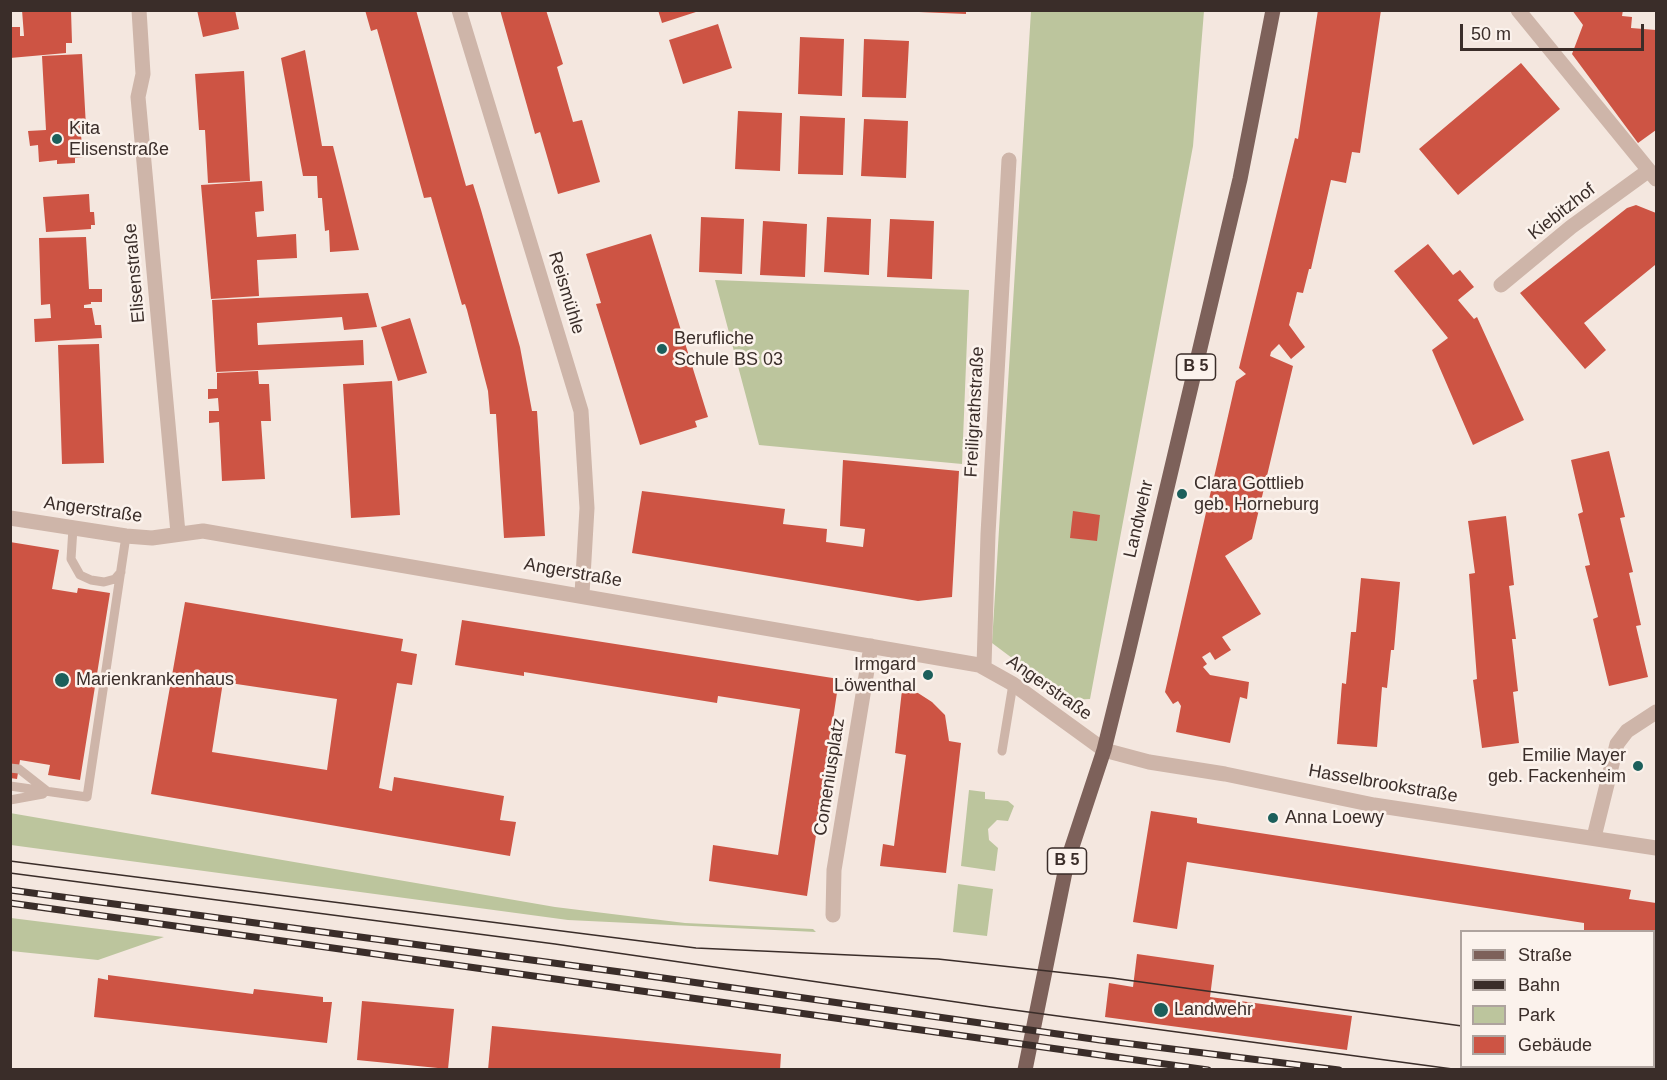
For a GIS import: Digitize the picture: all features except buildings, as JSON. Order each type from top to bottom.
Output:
[{"type":"main road","name":"Landwehr","points":[[1025,1070],[1067,862],[1104,750],[1240,179],[1273,10]]},
{"type":"street","name":"Elisenstraße","points":[[140,10],[143,74],[138,96],[178,533]]},
{"type":"street","name":"Reismühle","points":[[459,10],[581,411],[587,508],[582,594]]},
{"type":"street","name":"Kiebitzhof","points":[[1501,285],[1571,227],[1652,176],[1518,10]]},
{"type":"street","name":"Freiligrathstraße","points":[[984,666],[987,558],[1009,160]]},
{"type":"street","name":"Angerstraße","points":[[10,518],[152,538],[203,531],[582,594],[984,666],[1013,684],[1104,750]]},
{"type":"street","name":"Comeniusplatz","points":[[832,915],[834,870],[871,646]]},
{"type":"street","points":[[1594,837],[1617,744],[1627,730],[1656,712]]},
{"type":"street","name":"Hasselbrookstraße","points":[[1104,750],[1149,762],[1225,774],[1374,805],[1656,848]]},
{"type":"lane","points":[[73,528],[71,559],[80,574],[91,580],[104,582],[115,579],[121,572]]},
{"type":"lane","points":[[10,786],[87,797],[126,536]]},
{"type":"lane","points":[[1002,751],[1013,684]]},
{"type":"lane","points":[[10,768],[19,770],[49,793]]},
{"type":"lane","points":[[10,801],[49,793]]},
{"type":"green space","points":[[1031,11],[1204,11],[1193,146],[1090,699],[1068,700],[992,643]]},
{"type":"green space","points":[[715,280],[969,290],[962,464],[759,445]]},
{"type":"green space","points":[[969,790],[985,792],[985,799],[1008,801],[1014,806],[1008,821],[997,820],[988,829],[989,840],[998,848],[995,871],[961,866]]},
{"type":"green space","points":[[10,813],[555,907],[685,923],[813,929],[816,932],[568,920],[11,845]]},
{"type":"green space","points":[[958,884],[993,889],[987,936],[953,932]]},
{"type":"green space","points":[[11,918],[164,937],[98,960],[11,951]]},
{"type":"tram line","points":[[10,861],[696,948],[938,959],[1112,978],[1460,1026]]},
{"type":"tram line","points":[[10,873],[555,944],[991,1007],[1460,1070]]},
{"type":"railway","points":[[10,890],[628,973],[1100,1040],[1339,1070]]},
{"type":"railway","points":[[10,903],[1208,1070]]},
{"type":"place","name":"Kita Elisenstraße","points":[[57,139]]},
{"type":"place","name":"Berufliche Schule BS 03","points":[[662,349]]},
{"type":"place","name":"Clara Gottlieb geb. Horneburg","points":[[1182,494]]},
{"type":"place","name":"Irmgard Löwenthal","points":[[928,675]]},
{"type":"place","name":"Marienkrankenhaus","points":[[62,680]]},
{"type":"place","name":"Emilie Mayer geb. Fackenheim","points":[[1638,766]]},
{"type":"place","name":"Anna Loewy","points":[[1273,818]]},
{"type":"place","name":"Landwehr","points":[[1161,1010]]}]
